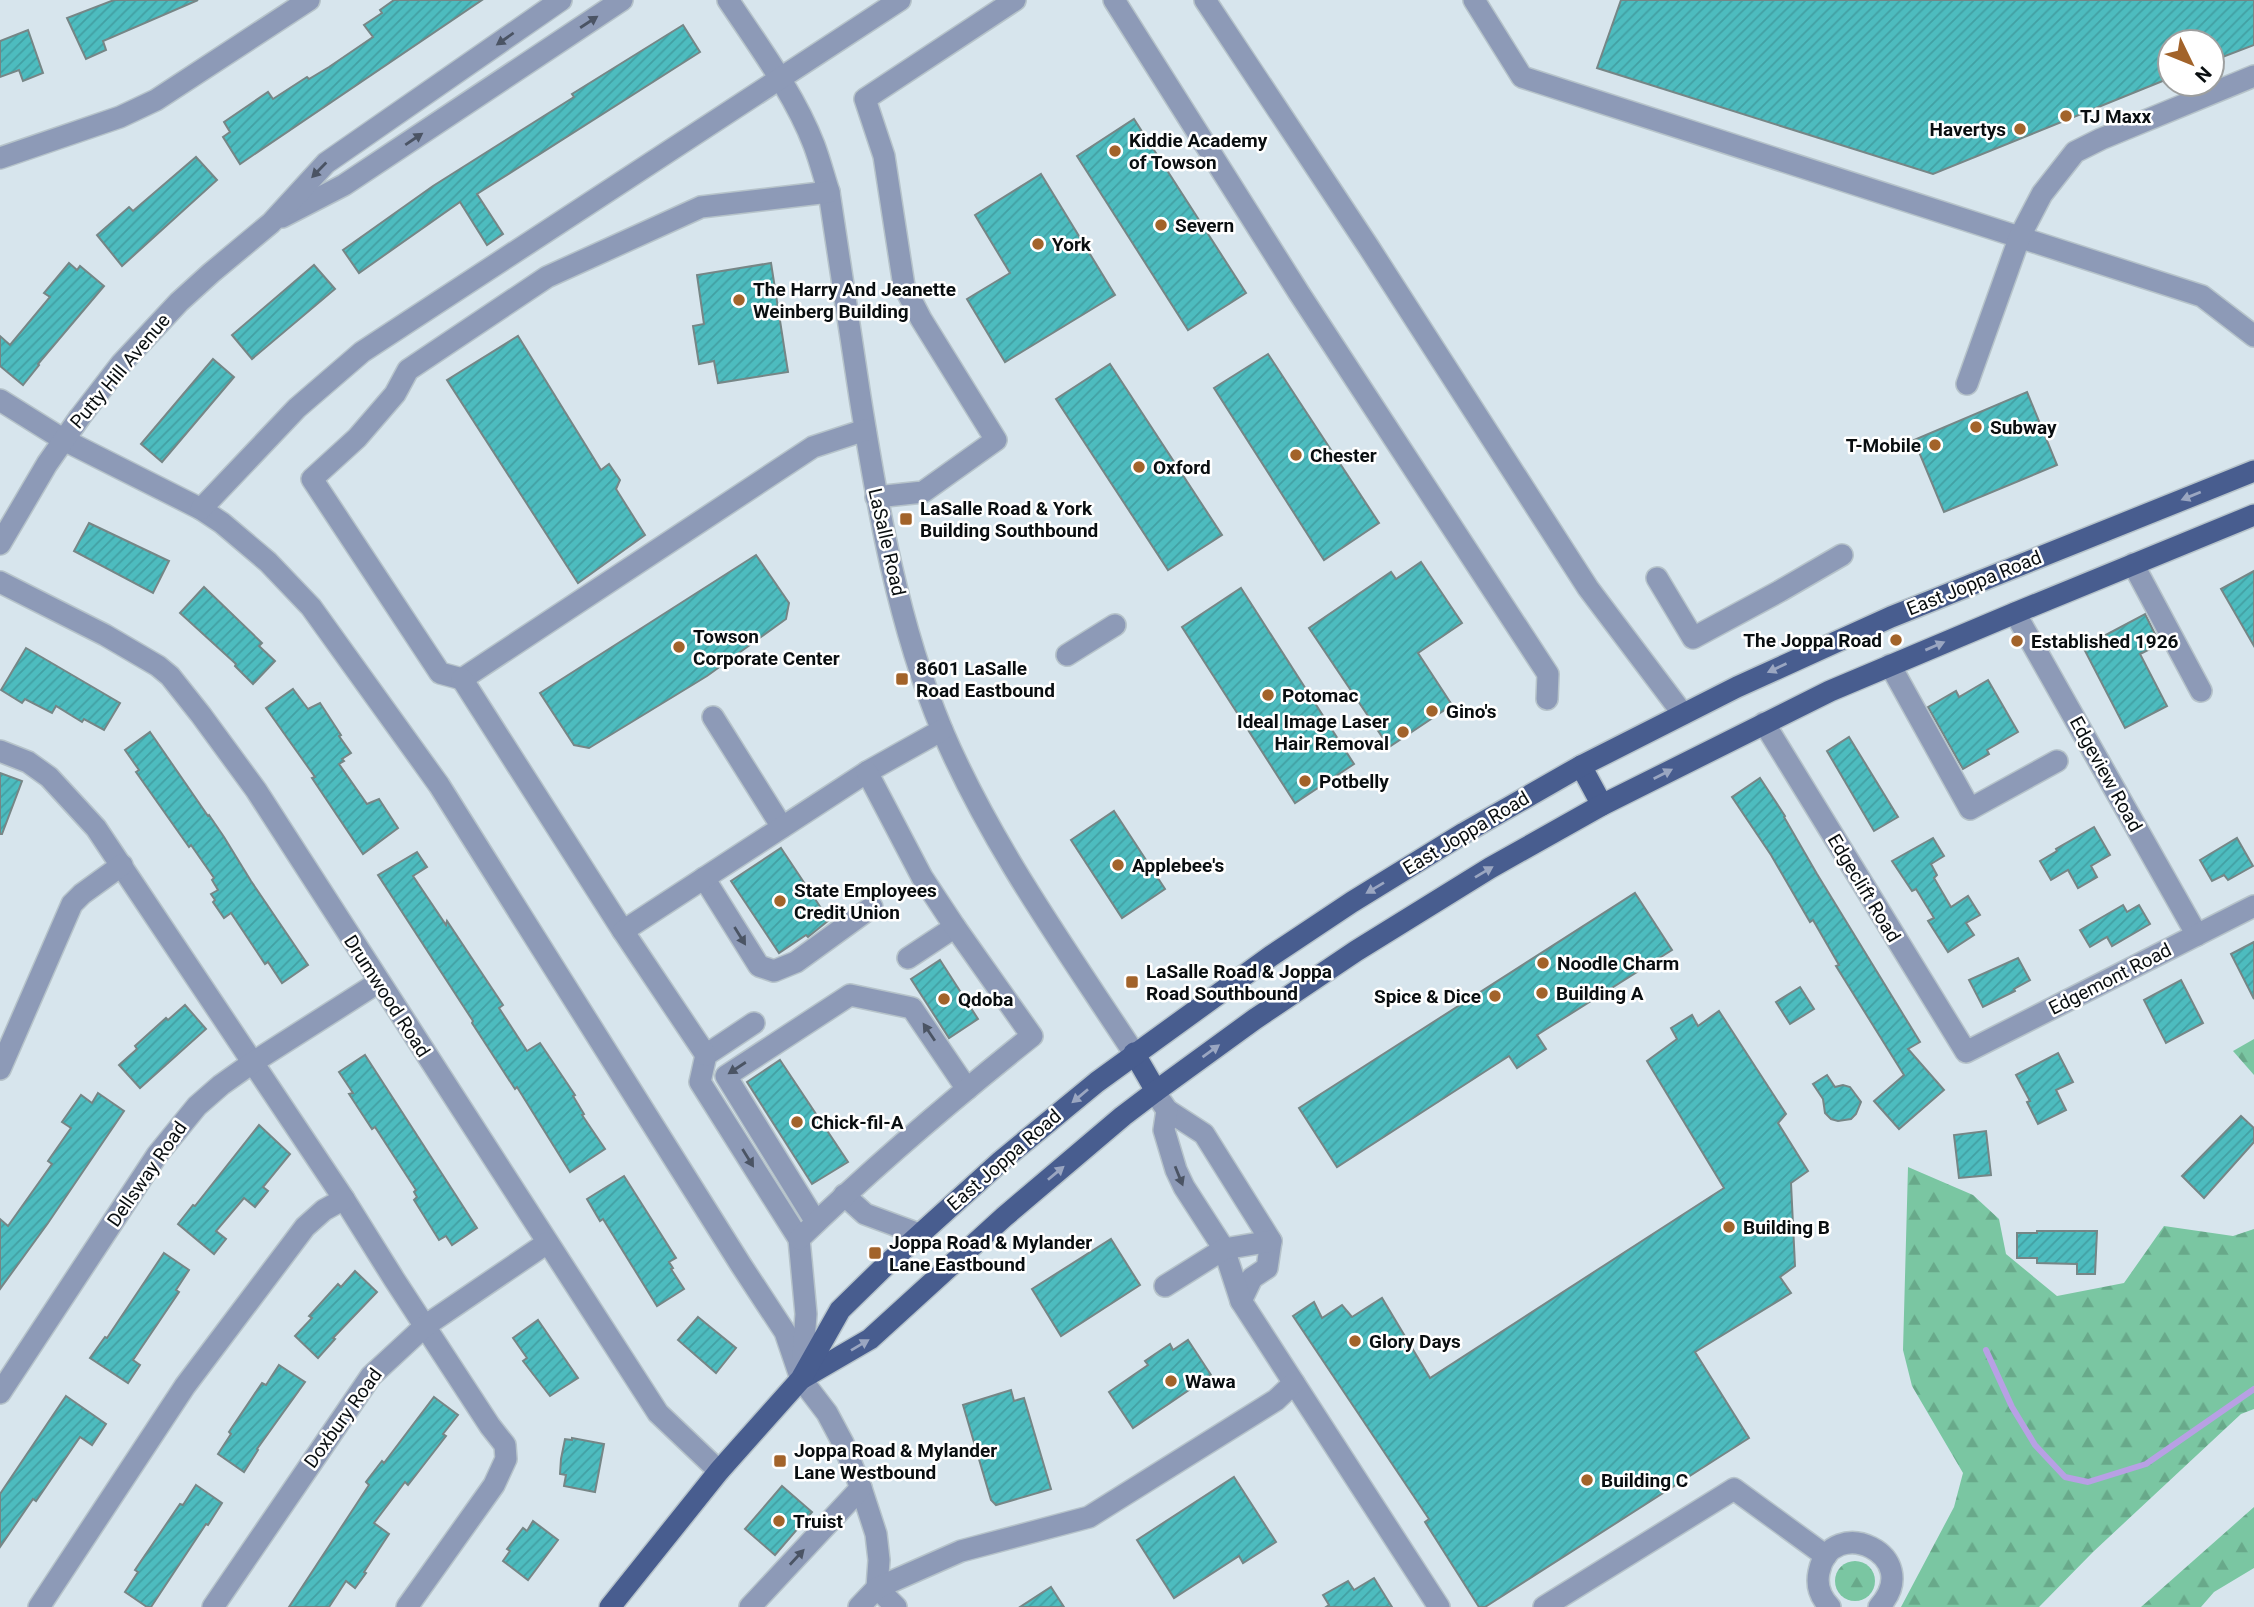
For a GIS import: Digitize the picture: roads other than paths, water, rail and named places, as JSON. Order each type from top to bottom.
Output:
[{"type":"main road","name":"East Joppa Road","points":[[610,1607],[719,1471],[801,1379],[840,1310],[919,1234],[1001,1161],[1133,1053],[1271,956],[1464,833],[1581,766],[1683,714],[1891,617],[2254,471]]},
{"type":"main road","name":"East Joppa Road","points":[[801,1379],[870,1339],[1004,1217],[1156,1091],[1255,1019],[1356,951],[1490,868],[1602,805],[1764,723],[1891,664],[2254,515]]},
{"type":"main road","points":[[1581,766],[1602,805]]},
{"type":"main road","points":[[1133,1053],[1156,1091]]},
{"type":"street","points":[[0,158],[120,117],[156,100],[309,0]]},
{"type":"street","name":"Putty Hill Avenue","points":[[0,544],[34,485],[97,393],[149,332],[211,272],[271,223],[326,163],[561,0]]},
{"type":"street","name":"Putty Hill Avenue","points":[[271,223],[344,185],[622,0]]},
{"type":"street","name":"LaSalle Road","points":[[728,0],[779,78],[814,145],[829,192],[876,497],[908,630],[942,730],[980,809],[1133,1053]]},
{"type":"street","points":[[201,509],[297,408],[362,352],[900,0]]},
{"type":"street","points":[[876,497],[923,492],[996,440],[904,286],[884,156],[865,99],[1014,0]]},
{"type":"street","points":[[1114,0],[1299,293],[1548,674],[1547,699]]},
{"type":"street","points":[[1205,0],[1368,246],[1588,588],[1683,714]]},
{"type":"street","points":[[1474,0],[1522,77],[2202,296],[2251,339]]},
{"type":"street","points":[[1967,384],[2020,236],[2042,194],[2075,152],[2254,76]]},
{"type":"street","points":[[706,1055],[622,931],[462,678],[440,673],[312,479],[357,438],[395,394],[408,370],[547,277],[701,207],[829,192]]},
{"type":"street","points":[[0,400],[64,440],[201,509],[268,562],[311,607],[439,785],[785,1332],[801,1379],[827,1413],[843,1443],[876,1534],[879,1560],[877,1588],[896,1607]]},
{"type":"street","points":[[462,678],[813,447],[865,430]]},
{"type":"street","points":[[1657,578],[1693,638],[1780,592],[1842,555]]},
{"type":"street","points":[[2133,564],[2201,691]]},
{"type":"street","name":"Drumwood Road","points":[[0,582],[116,640],[158,666],[170,677],[256,790],[658,1413],[719,1471]]},
{"type":"street","name":"Edgeview Road","points":[[2015,612],[2197,935]]},
{"type":"street","points":[[1067,655],[1115,625]]},
{"type":"street","points":[[1891,664],[1970,809],[2057,761]]},
{"type":"street","points":[[713,718],[782,827]]},
{"type":"street","name":"Edgeclift Road","points":[[1764,723],[1966,1052]]},
{"type":"street","points":[[622,931],[867,772],[942,730]]},
{"type":"street","points":[[0,751],[28,762],[49,777],[96,828],[505,1445],[506,1459],[494,1485],[407,1607]]},
{"type":"street","points":[[799,1239],[844,1195],[1032,1036],[922,877],[867,772]]},
{"type":"street","points":[[0,1069],[72,904],[122,865]]},
{"type":"street","points":[[704,878],[759,966],[774,971],[796,962],[872,907]]},
{"type":"street","name":"Edgemont Road","points":[[1966,1052],[2254,906]]},
{"type":"street","points":[[908,958],[955,927]]},
{"type":"street","name":"Dellsway Road","points":[[0,1393],[156,1155],[197,1106],[252,1063],[379,982]]},
{"type":"street","points":[[816,1222],[726,1076],[850,995],[912,1008],[967,1089]]},
{"type":"street","points":[[754,1023],[706,1055],[700,1082],[799,1239],[806,1314],[801,1379]]},
{"type":"street","points":[[1156,1091],[1167,1110],[1204,1134],[1270,1241],[1266,1268],[1252,1278],[1241,1301]]},
{"type":"street","points":[[1167,1110],[1164,1130],[1176,1170],[1224,1248],[1241,1301],[1439,1607]]},
{"type":"street","points":[[844,1195],[865,1214],[919,1234]]},
{"type":"street","points":[[39,1607],[185,1386],[305,1227],[324,1210],[344,1199]]},
{"type":"street","points":[[1164,1286],[1224,1248],[1270,1241]]},
{"type":"street","name":"Doxbury Road","points":[[213,1607],[371,1376],[425,1326],[547,1243]]},
{"type":"street","points":[[859,1607],[877,1588],[961,1551],[1088,1517],[1276,1400],[1294,1383]]},
{"type":"street","points":[[750,1607],[861,1488]]},
{"type":"street","points":[[1544,1607],[1734,1489],[1826,1556]]},
{"type":"street","points":[[1830,1607],[1819,1590],[1820,1567],[1826,1556],[1840,1545],[1849,1543],[1865,1544],[1882,1554],[1890,1569],[1891,1579],[1886,1599],[1879,1607]]},
{"type":"waterway","points":[[1986,1350],[2012,1407],[2035,1445],[2065,1477],[2088,1482],[2146,1464],[2254,1389]]},
{"type":"place","name":"TJ Maxx","points":[[2066,116]]},
{"type":"place","name":"Havertys","points":[[2020,129]]},
{"type":"place","name":"Kiddie Academy of Towson","points":[[1115,151]]},
{"type":"place","name":"Severn","points":[[1161,225]]},
{"type":"place","name":"York","points":[[1038,244]]},
{"type":"place","name":"The Harry And Jeanette Weinberg Building","points":[[739,300]]},
{"type":"place","name":"Subway","points":[[1976,427]]},
{"type":"place","name":"T-Mobile","points":[[1935,445]]},
{"type":"place","name":"Chester","points":[[1296,455]]},
{"type":"place","name":"Oxford","points":[[1139,467]]},
{"type":"place","name":"LaSalle Road & York Building Southbound","points":[[906,519]]},
{"type":"place","name":"The Joppa Road","points":[[1896,640]]},
{"type":"place","name":"Established 1926","points":[[2017,641]]},
{"type":"place","name":"Towson Corporate Center","points":[[679,647]]},
{"type":"place","name":"8601 LaSalle Road Eastbound","points":[[902,679]]},
{"type":"place","name":"Potomac","points":[[1268,695]]},
{"type":"place","name":"Gino's","points":[[1432,711]]},
{"type":"place","name":"Ideal Image Laser Hair Removal","points":[[1403,732]]},
{"type":"place","name":"Potbelly","points":[[1305,781]]},
{"type":"place","name":"Applebee's","points":[[1118,865]]},
{"type":"place","name":"State Employees Credit Union","points":[[780,901]]},
{"type":"place","name":"Noodle Charm","points":[[1543,963]]},
{"type":"place","name":"LaSalle Road & Joppa Road Southbound","points":[[1132,982]]},
{"type":"place","name":"Building A","points":[[1542,993]]},
{"type":"place","name":"Spice & Dice","points":[[1495,996]]},
{"type":"place","name":"Qdoba","points":[[944,999]]},
{"type":"place","name":"Chick-fil-A","points":[[797,1122]]},
{"type":"place","name":"Building B","points":[[1729,1227]]},
{"type":"place","name":"Joppa Road & Mylander Lane Eastbound","points":[[875,1253]]},
{"type":"place","name":"Glory Days","points":[[1355,1341]]},
{"type":"place","name":"Wawa","points":[[1171,1381]]},
{"type":"place","name":"Joppa Road & Mylander Lane Westbound","points":[[780,1461]]},
{"type":"place","name":"Building C","points":[[1587,1480]]},
{"type":"place","name":"Truist","points":[[779,1521]]}]
